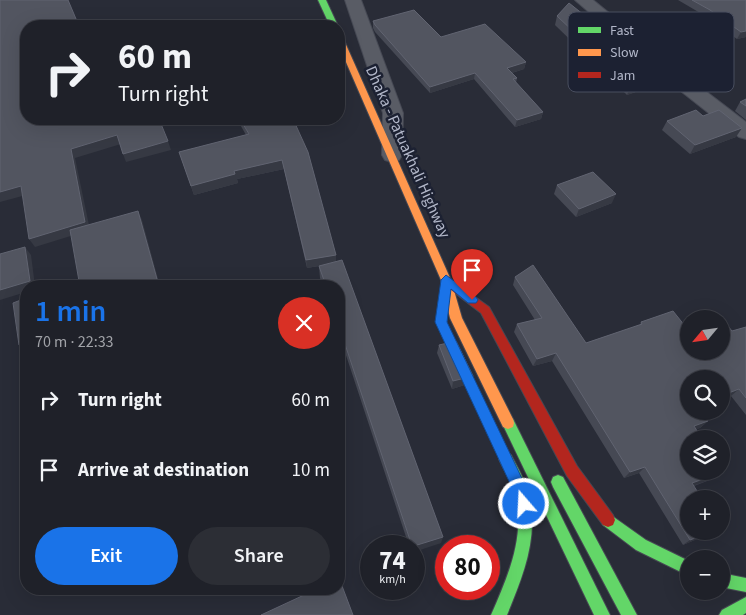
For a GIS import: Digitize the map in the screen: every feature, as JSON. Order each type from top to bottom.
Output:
[{"type":"highway","points":[[322,0],[331,20]]},
{"type":"highway","name":"Dhaka - Patuakhali Highway","points":[[345,51],[446,280]]},
{"type":"highway","points":[[442,313],[446,280]]},
{"type":"highway","points":[[446,280],[471,313]]},
{"type":"highway","points":[[446,280],[485,310],[572,471],[614,526],[663,558],[680,565]]},
{"type":"highway","points":[[446,280],[456,318],[602,615]]},
{"type":"highway","points":[[499,615],[517,574],[526,516],[521,491],[500,447]]},
{"type":"highway","points":[[551,470],[629,615]]},
{"type":"highway","points":[[730,582],[746,585]]},
{"type":"highway","points":[[727,615],[746,605]]},
{"type":"street","points":[[352,0],[359,13],[393,113],[392,155]]},
{"type":"street","points":[[583,0],[597,12]]},
{"type":"street","points":[[694,92],[746,132]]},
{"type":"building","points":[[0,0],[68,0],[76,20],[20,20],[20,125],[161,125],[168,141],[123,154],[117,135],[71,149],[85,222],[29,239],[21,186],[0,192]]},
{"type":"building","points":[[692,0],[746,0],[746,31],[741,32],[734,27],[734,12],[713,12]]},
{"type":"building","points":[[569,3],[580,12],[568,12],[568,26],[557,16]]},
{"type":"building","points":[[414,10],[441,37],[485,24],[526,62],[507,68],[517,78],[513,79],[543,112],[517,120],[475,73],[430,87],[373,21]]},
{"type":"building","points":[[746,99],[746,106],[740,102]]},
{"type":"building","points":[[696,110],[703,116],[719,110],[742,128],[695,145],[667,121]]},
{"type":"building","points":[[244,125],[296,125],[308,152],[336,255],[306,260],[282,160],[234,171],[235,174],[191,186],[179,152],[249,134]]},
{"type":"building","points":[[593,172],[616,194],[579,209],[557,185]]},
{"type":"building","points":[[138,211],[157,279],[79,280],[70,230]]},
{"type":"building","points":[[25,247],[30,280],[20,280],[20,284],[0,290],[0,254]]},
{"type":"building","points":[[342,260],[442,535],[435,535],[435,539],[425,543],[425,535],[408,535],[345,344],[345,280],[324,280],[319,266]]},
{"type":"building","points":[[533,265],[586,343],[673,311],[680,320],[680,360],[730,360],[730,329],[732,331],[746,327],[746,398],[739,389],[730,392],[730,370],[680,370],[680,420],[708,421],[694,426],[696,430],[680,430],[680,480],[700,480],[692,483],[696,490],[680,490],[680,524],[645,467],[630,472],[556,353],[537,359],[517,324],[542,318],[515,277]]},
{"type":"building","points":[[20,300],[19,345],[13,303]]},
{"type":"building","points":[[456,341],[473,376],[453,381],[439,345]]},
{"type":"building","points":[[345,594],[353,615],[261,615],[304,595]]},
{"type":"traffic: fast","points":[[322,0],[331,20]]},
{"type":"traffic: fast","points":[[508,423],[602,615]]},
{"type":"traffic: fast","points":[[499,615],[517,570],[524,539],[525,523],[521,491],[506,459]]},
{"type":"traffic: fast","points":[[558,482],[629,615]]},
{"type":"traffic: fast","points":[[608,520],[641,545],[680,564]]},
{"type":"traffic: fast","points":[[730,582],[746,585]]},
{"type":"traffic: fast","points":[[727,615],[746,605]]},
{"type":"traffic: slow","points":[[345,52],[446,280],[456,318],[508,423]]},
{"type":"traffic: jam","points":[[446,280],[485,310],[572,471],[608,520]]},
{"type":"route","points":[[472,300],[446,280],[441,322],[521,491],[524,504]]}]
